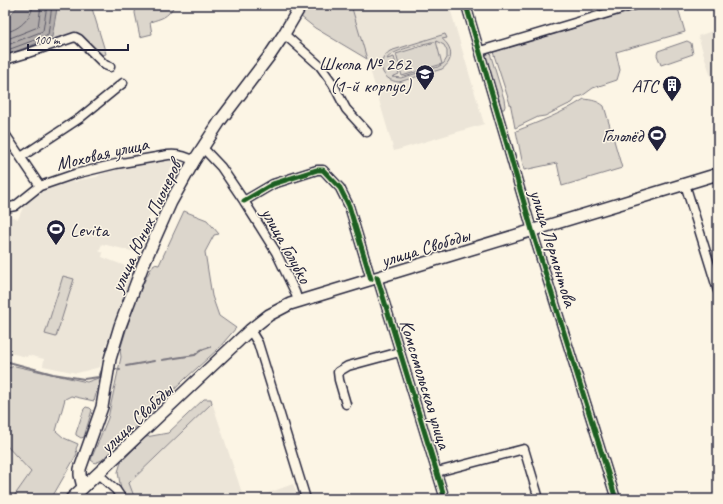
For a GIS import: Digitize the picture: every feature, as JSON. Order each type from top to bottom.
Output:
[{"type":"main road","name":"улица Юных Пионеров","points":[[83,487],[80,470],[102,407],[110,359],[120,326],[143,265],[171,202],[202,148],[284,34],[301,5]]},
{"type":"main road","name":"улица Свободы","points":[[71,499],[250,330],[268,315],[298,301],[718,174]]},
{"type":"street","name":"улица Лермонтова","points":[[466,5],[532,230],[616,499]]},
{"type":"street","points":[[480,51],[635,5]]},
{"type":"street","points":[[284,34],[320,66],[333,84],[346,109],[367,132]]},
{"type":"street","points":[[5,60],[75,37],[105,65],[110,67]]},
{"type":"street","points":[[21,157],[80,118],[123,83]]},
{"type":"street","points":[[5,134],[40,186]]},
{"type":"street","name":"улица Голубко","points":[[202,148],[221,167],[244,201],[276,252],[298,301]]},
{"type":"street","name":"Моховая улица","points":[[5,208],[15,206],[40,186],[75,174],[116,164],[176,154],[194,161]]},
{"type":"street","name":"Комсомольская улица","points":[[244,201],[273,184],[318,170],[323,170],[340,188],[349,206],[400,352],[445,499]]},
{"type":"street","points":[[685,184],[718,291]]},
{"type":"street","points":[[250,330],[258,343],[306,499]]},
{"type":"street","points":[[346,404],[338,372],[348,366],[400,352]]},
{"type":"street","points":[[437,472],[524,449],[540,499]]},
{"type":"street","points":[[98,474],[116,490],[122,499]]},
{"type":"shaded area","points":[[55,5],[91,5],[106,54],[99,56],[77,33],[5,57],[26,47],[38,44],[55,18],[57,8]]},
{"type":"shaded area","points":[[136,5],[160,5],[165,8],[168,5],[174,6],[166,15],[150,22],[152,34],[140,37],[135,13]]},
{"type":"shaded area","points":[[306,5],[351,5],[367,59],[315,28],[300,16]]},
{"type":"shaded area","name":"Школа № 262 (1-й корпус)","points":[[351,5],[449,5],[484,124],[394,151]]},
{"type":"shaded area","points":[[651,5],[677,5],[685,32],[616,52],[620,70],[617,80],[593,88],[582,96],[577,97],[572,103],[515,128],[511,107],[493,52]]},
{"type":"shaded area","points":[[718,29],[718,99],[698,36]]},
{"type":"shaded area","points":[[445,34],[447,38],[442,39],[446,42],[451,54],[449,62],[442,69],[399,82],[388,78],[382,70],[385,55],[390,51]],"holes":[[[436,41],[444,45],[447,51],[447,58],[444,63],[438,67],[401,78],[392,77],[399,74],[394,57],[387,59],[390,56],[406,48],[435,42],[396,54],[402,76],[442,64]]]},
{"type":"shaded area","points":[[687,41],[691,43],[693,54],[661,65],[657,55],[658,51]]},
{"type":"shaded area","points":[[488,52],[490,53],[504,99],[504,109],[500,108],[485,54]]},
{"type":"shaded area","points":[[584,99],[595,101],[604,106],[622,168],[562,186],[557,163],[524,170],[516,131],[559,113]]},
{"type":"shaded area","points":[[173,159],[174,161],[144,229],[136,252],[102,244],[99,251],[103,253],[102,257],[133,269],[105,347],[100,367],[77,373],[43,366],[44,359],[5,352],[5,214],[18,219],[24,205],[29,200],[47,187],[62,181],[72,180],[76,182],[78,180],[97,177],[101,174],[133,165]]},
{"type":"shaded area","points":[[184,211],[207,220],[219,234],[214,235],[205,252],[212,296],[219,316],[236,328],[218,349],[102,460],[95,463],[91,460],[108,418],[121,357],[120,350],[134,306],[143,284],[154,264],[159,265]]},
{"type":"shaded area","points":[[63,276],[74,279],[56,337],[45,334]]},
{"type":"shaded area","points":[[15,366],[87,382],[101,377],[94,401],[71,396],[65,399],[56,431],[64,438],[78,444],[76,449],[77,454],[51,499],[12,499],[31,472],[5,444],[5,369]]},
{"type":"shaded area","points":[[204,399],[211,399],[212,403],[129,483],[135,499],[126,499],[121,490],[118,472],[121,462],[146,437],[168,433]]},
{"type":"shaded area","points":[[211,399],[244,499],[135,499],[129,483],[212,403]]},
{"type":"shaded area","points":[[86,407],[92,410],[84,437],[81,438],[76,435],[76,433]]},
{"type":"shaded area","points":[[5,444],[31,472],[12,499],[5,499]]},
{"type":"shaded area","points":[[293,484],[299,499],[252,499]]},
{"type":"water","points":[[19,5],[55,5],[57,8],[52,37],[5,56],[5,18]]},
{"type":"waterway","points":[[162,360],[195,355],[201,350],[210,347]]},
{"type":"waterway","points":[[5,361],[53,374],[84,379],[99,377],[103,367]]},
{"type":"waterway","points":[[126,366],[154,361]]},
{"type":"waterway","points":[[116,369],[120,370]]},
{"type":"cycle path","points":[[466,5],[532,230],[616,499]]},
{"type":"cycle path","points":[[244,201],[273,184],[317,170],[323,170],[340,188],[349,206],[371,279]]},
{"type":"cycle path","points":[[377,277],[445,499]]},
{"type":"place","name":"Школа № 262 (1-й корпус)","points":[[425,91]]},
{"type":"place","name":"АТС","points":[[672,102]]},
{"type":"place","name":"Гололёд","points":[[657,152]]},
{"type":"place","name":"Levita","points":[[56,246]]}]
